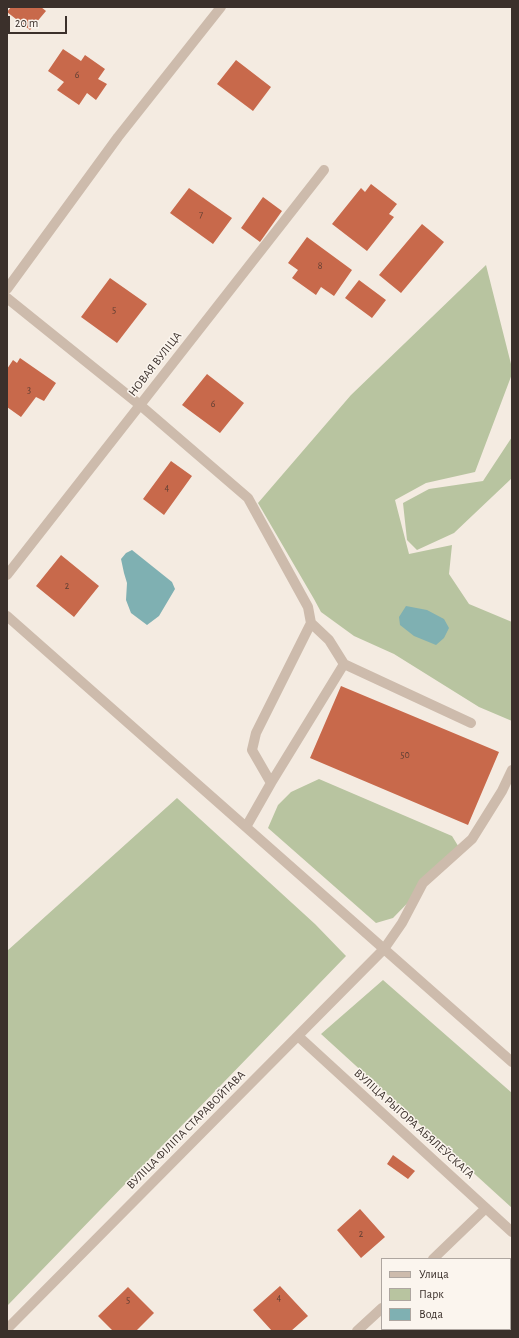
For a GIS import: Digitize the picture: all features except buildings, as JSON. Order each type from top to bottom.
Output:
[{"type":"street","points":[[7,289],[118,137],[221,7]]},
{"type":"street","name":"НОВАЯ ВУЛІЦА","points":[[7,575],[324,170]]},
{"type":"street","points":[[7,298],[140,405],[248,498],[308,607],[311,623],[329,640],[344,664],[471,723]]},
{"type":"street","points":[[7,616],[512,1062]]},
{"type":"street","points":[[271,783],[252,750],[253,744],[256,733],[311,623]]},
{"type":"street","points":[[246,827],[271,783],[344,664]]},
{"type":"street","name":"ВУЛІЦА ФІЛІПА СТАРАВОЙТАВА","points":[[7,1328],[384,949],[402,923],[423,883],[472,839],[502,791],[512,770]]},
{"type":"street","name":"ВУЛІЦА РЫГОРА АБЯЛЕЎСКАГА","points":[[298,1036],[512,1232]]},
{"type":"street","points":[[434,1258],[486,1208]]},
{"type":"street","points":[[357,1331],[381,1309]]},
{"type":"green space","points":[[486,265],[512,368],[512,374],[475,472],[426,483],[395,500],[409,554],[452,545],[449,574],[469,604],[512,622],[512,721],[479,707],[394,654],[354,636],[321,612],[258,503],[351,395]]},
{"type":"green space","points":[[512,437],[512,478],[454,533],[417,550],[407,540],[403,503],[429,489],[483,481]]},
{"type":"green space","points":[[319,779],[452,836],[460,849],[393,918],[376,923],[268,828],[278,805],[291,792]]},
{"type":"green space","points":[[177,798],[315,924],[346,956],[7,1306],[7,951]]},
{"type":"green space","points":[[383,980],[512,1093],[512,1208],[321,1034]]},
{"type":"water","points":[[132,550],[172,582],[175,589],[159,616],[147,625],[131,613],[126,600],[127,583],[121,559],[126,553]]},
{"type":"water","points":[[406,606],[427,610],[444,619],[449,628],[444,638],[436,645],[414,636],[400,625],[399,617]]}]
